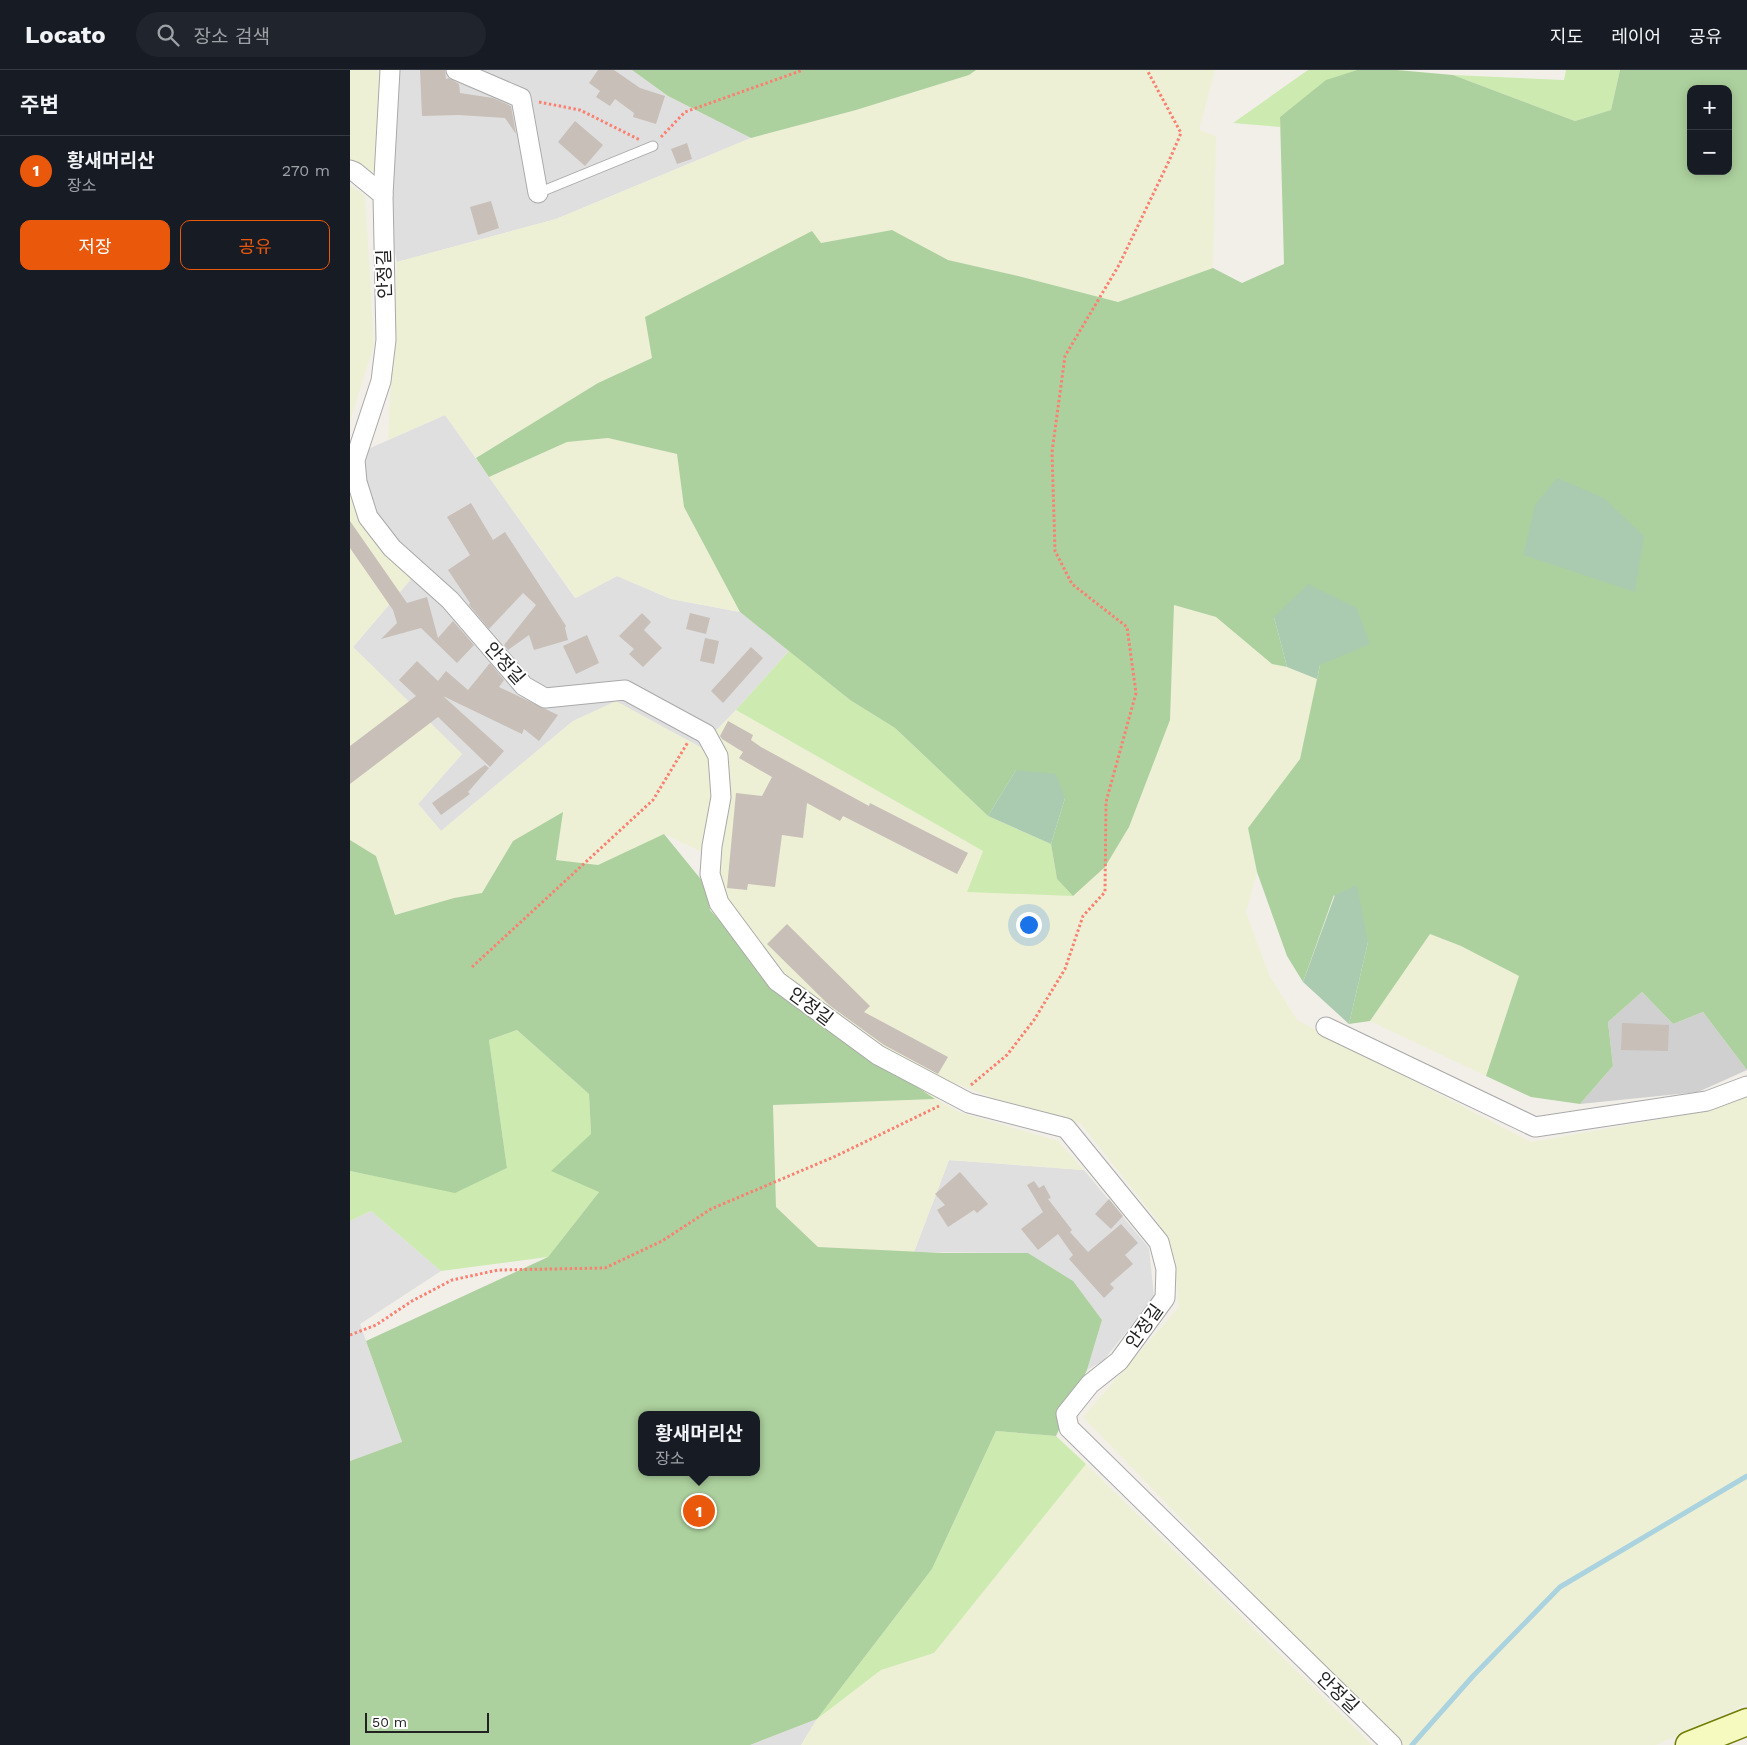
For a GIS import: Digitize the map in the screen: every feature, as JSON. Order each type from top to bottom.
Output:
[{"type":"main road","points":[[1689,1745],[1747,1722]]},
{"type":"street","name":"안정길","points":[[390,70],[382,195],[386,340],[381,381],[355,460],[357,482],[368,516],[392,548],[450,600],[524,686],[545,698],[625,690],[706,734],[718,756],[721,797],[712,846],[710,874],[719,903],[777,981],[878,1055],[969,1103],[1066,1128],[1159,1242],[1166,1269],[1165,1298],[1119,1361],[1090,1384],[1066,1414],[1069,1428],[1392,1745]]},
{"type":"street","points":[[456,70],[521,98],[538,193]]},
{"type":"street","points":[[350,170],[355,172],[382,195]]},
{"type":"street","points":[[1326,1027],[1535,1127],[1707,1102],[1747,1086]]},
{"type":"lane","points":[[538,193],[653,146]]},
{"type":"path","points":[[521,98],[580,110],[653,146],[684,112],[803,70]]},
{"type":"path","points":[[350,1335],[376,1325],[412,1301],[452,1280],[498,1270],[605,1268],[662,1240],[711,1209],[836,1156],[958,1096],[1006,1055],[1034,1020],[1065,969],[1083,916],[1105,892],[1106,802],[1136,693],[1127,626],[1072,584],[1055,550],[1052,452],[1065,356],[1119,265],[1169,161],[1180,133],[1147,70]]},
{"type":"path","points":[[472,967],[653,800],[696,729]]},
{"type":"shaded area","points":[[389,70],[632,70],[668,96],[751,138],[556,219],[397,262],[378,174]]},
{"type":"shaded area","points":[[445,415],[575,598],[617,576],[671,599],[740,612],[789,651],[700,747],[616,702],[573,721],[441,831],[418,804],[462,754],[353,647],[411,579],[350,486],[350,457]]},
{"type":"shaded area","points":[[1642,992],[1673,1024],[1703,1012],[1747,1070],[1698,1092],[1580,1104],[1613,1066],[1608,1022]]},
{"type":"shaded area","points":[[949,1160],[1084,1170],[1149,1248],[1154,1297],[1103,1361],[1087,1370],[1102,1320],[1072,1281],[1028,1253],[914,1252]]},
{"type":"shaded area","points":[[371,1211],[441,1271],[360,1324],[402,1443],[350,1461],[350,1221]]},
{"type":"shaded area","points":[[817,1719],[801,1745],[750,1745]]},
{"type":"green space","points":[[350,70],[383,70],[378,174],[350,163]]},
{"type":"green space","points":[[632,70],[976,70],[969,75],[856,110],[751,138],[668,96]]},
{"type":"green space","points":[[976,70],[1215,70],[1199,130],[1216,136],[1213,268],[1118,302],[948,260],[892,230],[821,243],[652,358],[598,383],[476,458],[445,415],[388,440],[397,262],[556,219],[751,138],[856,110],[969,75]]},
{"type":"green space","points":[[1308,70],[1357,70],[1326,81],[1280,117],[1280,127],[1233,123]]},
{"type":"green space","points":[[1357,70],[1397,70],[1453,75],[1575,121],[1611,110],[1620,70],[1747,70],[1747,1070],[1703,1012],[1673,1024],[1642,992],[1608,1022],[1613,1066],[1580,1104],[1531,1097],[1486,1076],[1519,976],[1461,946],[1430,934],[1370,1021],[1349,1024],[1368,942],[1334,895],[1303,982],[1287,956],[1257,872],[1248,828],[1300,759],[1320,665],[1274,617],[1287,667],[1272,664],[1216,617],[1174,605],[1170,720],[1129,827],[1105,867],[1073,896],[1057,879],[1051,844],[1065,798],[1016,770],[988,816],[895,728],[850,700],[740,612],[684,507],[677,454],[608,438],[567,442],[489,477],[476,458],[598,383],[652,358],[645,317],[812,231],[821,243],[892,230],[948,260],[1118,302],[1213,268],[1242,283],[1284,264],[1280,117],[1326,80]]},
{"type":"green space","points":[[1566,70],[1620,70],[1611,110],[1575,121],[1453,75],[1564,80]]},
{"type":"green space","points":[[350,185],[365,196],[374,345],[350,421]]},
{"type":"green space","points":[[608,438],[677,454],[684,507],[740,612],[671,599],[617,576],[576,598],[489,477],[567,442]]},
{"type":"green space","points":[[1557,478],[1604,498],[1644,536],[1635,592],[1523,555],[1535,505]]},
{"type":"green space","points":[[350,486],[411,579],[353,647],[462,754],[418,804],[441,831],[573,721],[616,701],[700,747],[736,710],[983,851],[968,891],[1105,867],[1129,827],[1170,720],[1174,605],[1216,617],[1272,664],[1287,667],[1317,679],[1300,759],[1248,828],[1257,872],[1246,912],[1269,975],[1297,1020],[1531,1142],[1690,1114],[1747,1096],[1747,1704],[1656,1745],[1400,1745],[1083,1417],[1179,1307],[1176,1278],[1157,1220],[1081,1124],[1023,1110],[955,1083],[936,1099],[959,1112],[1058,1141],[1084,1170],[949,1160],[914,1252],[818,1247],[776,1207],[773,1105],[934,1099],[797,1005],[710,910],[704,853],[664,834],[598,865],[556,860],[563,813],[513,841],[482,893],[454,898],[395,915],[376,856],[350,840]]},
{"type":"green space","points":[[1308,584],[1357,608],[1370,644],[1320,665],[1317,679],[1287,667],[1274,617]]},
{"type":"green space","points":[[789,651],[850,700],[895,728],[988,816],[1051,844],[1057,879],[1073,896],[967,892],[983,851],[736,710]]},
{"type":"green space","points":[[1016,770],[1056,774],[1065,798],[1051,844],[988,816]]},
{"type":"green space","points":[[563,812],[556,860],[598,865],[664,834],[708,888],[710,910],[797,1005],[935,1099],[773,1105],[776,1207],[818,1247],[943,1253],[1028,1253],[1073,1281],[1102,1320],[1087,1370],[1056,1436],[996,1431],[932,1569],[817,1719],[750,1745],[350,1745],[350,1461],[402,1442],[366,1341],[548,1257],[599,1192],[551,1171],[591,1134],[589,1094],[517,1030],[489,1040],[507,1168],[455,1193],[350,1171],[350,840],[376,856],[395,915],[454,898],[482,893],[513,841]]},
{"type":"green space","points":[[1357,885],[1368,942],[1349,1024],[1303,982],[1335,895]]},
{"type":"green space","points":[[1430,934],[1461,946],[1519,976],[1486,1076],[1370,1021]]},
{"type":"green space","points":[[517,1030],[589,1094],[591,1134],[599,1192],[548,1257],[441,1271],[371,1211],[350,1221],[350,1171],[455,1192],[507,1168],[489,1040]]},
{"type":"green space","points":[[996,1431],[1056,1436],[1086,1464],[934,1653],[881,1670],[817,1719],[932,1569]]},
{"type":"green space","points":[[1086,1464],[1372,1745],[801,1745],[817,1719],[881,1670],[934,1653]]},
{"type":"building","points":[[420,70],[445,70],[446,79],[449,78],[459,84],[460,93],[493,98],[511,106],[516,134],[505,118],[459,115],[422,116]]},
{"type":"building","points":[[598,70],[614,70],[640,88],[665,96],[656,124],[633,117],[634,113],[615,99],[610,106],[596,97],[600,91],[589,83]]},
{"type":"building","points":[[575,121],[603,145],[585,166],[558,142]]},
{"type":"building","points":[[687,143],[692,159],[677,164],[671,149]]},
{"type":"building","points":[[491,201],[499,228],[478,235],[470,207]]},
{"type":"building","points":[[471,503],[493,540],[505,532],[566,626],[568,640],[534,650],[529,635],[508,650],[504,645],[536,605],[523,593],[489,629],[469,605],[470,603],[448,570],[470,555],[447,517]]},
{"type":"building","points":[[350,521],[407,603],[427,597],[438,638],[453,621],[474,645],[457,663],[421,628],[381,639],[397,623],[393,610],[350,548]]},
{"type":"building","points":[[642,613],[651,622],[644,630],[662,648],[643,667],[629,654],[634,649],[619,636]]},
{"type":"building","points":[[690,613],[710,618],[706,634],[686,629]]},
{"type":"building","points":[[587,635],[599,663],[576,674],[563,646]]},
{"type":"building","points":[[705,638],[719,641],[714,664],[700,661]]},
{"type":"building","points":[[751,647],[763,658],[723,703],[711,691]]},
{"type":"building","points":[[417,661],[438,681],[446,671],[468,690],[490,663],[504,680],[499,687],[558,715],[539,741],[524,729],[522,734],[443,696],[504,751],[490,767],[438,717],[350,784],[350,746],[416,696],[399,680]]},
{"type":"building","points":[[728,721],[753,735],[751,740],[761,747],[869,806],[870,803],[968,853],[957,874],[843,816],[840,821],[807,803],[803,838],[782,835],[775,887],[748,884],[747,890],[727,888],[736,793],[762,796],[772,777],[739,758],[743,752],[722,739],[720,736]]},
{"type":"building","points":[[485,765],[489,768],[468,792],[470,794],[441,815],[432,803]]},
{"type":"building","points":[[787,924],[870,1006],[864,1012],[948,1057],[938,1074],[884,1045],[829,1005],[767,944]]},
{"type":"building","points":[[1622,1023],[1669,1025],[1668,1051],[1621,1050]]},
{"type":"building","points":[[960,1172],[988,1204],[977,1213],[974,1210],[948,1227],[937,1210],[945,1205],[935,1194]]},
{"type":"building","points":[[1034,1181],[1039,1188],[1044,1185],[1051,1198],[1048,1199],[1072,1230],[1070,1232],[1088,1252],[1121,1224],[1138,1243],[1125,1255],[1133,1264],[1110,1284],[1114,1288],[1104,1298],[1069,1259],[1073,1255],[1058,1234],[1038,1250],[1021,1229],[1043,1212],[1027,1185]]},
{"type":"building","points":[[1109,1199],[1123,1216],[1111,1229],[1095,1214]]},
{"type":"waterway","points":[[1412,1745],[1473,1676],[1560,1587],[1747,1476]]},
{"type":"place","name":"황새머리산","points":[[699,1511]]}]
